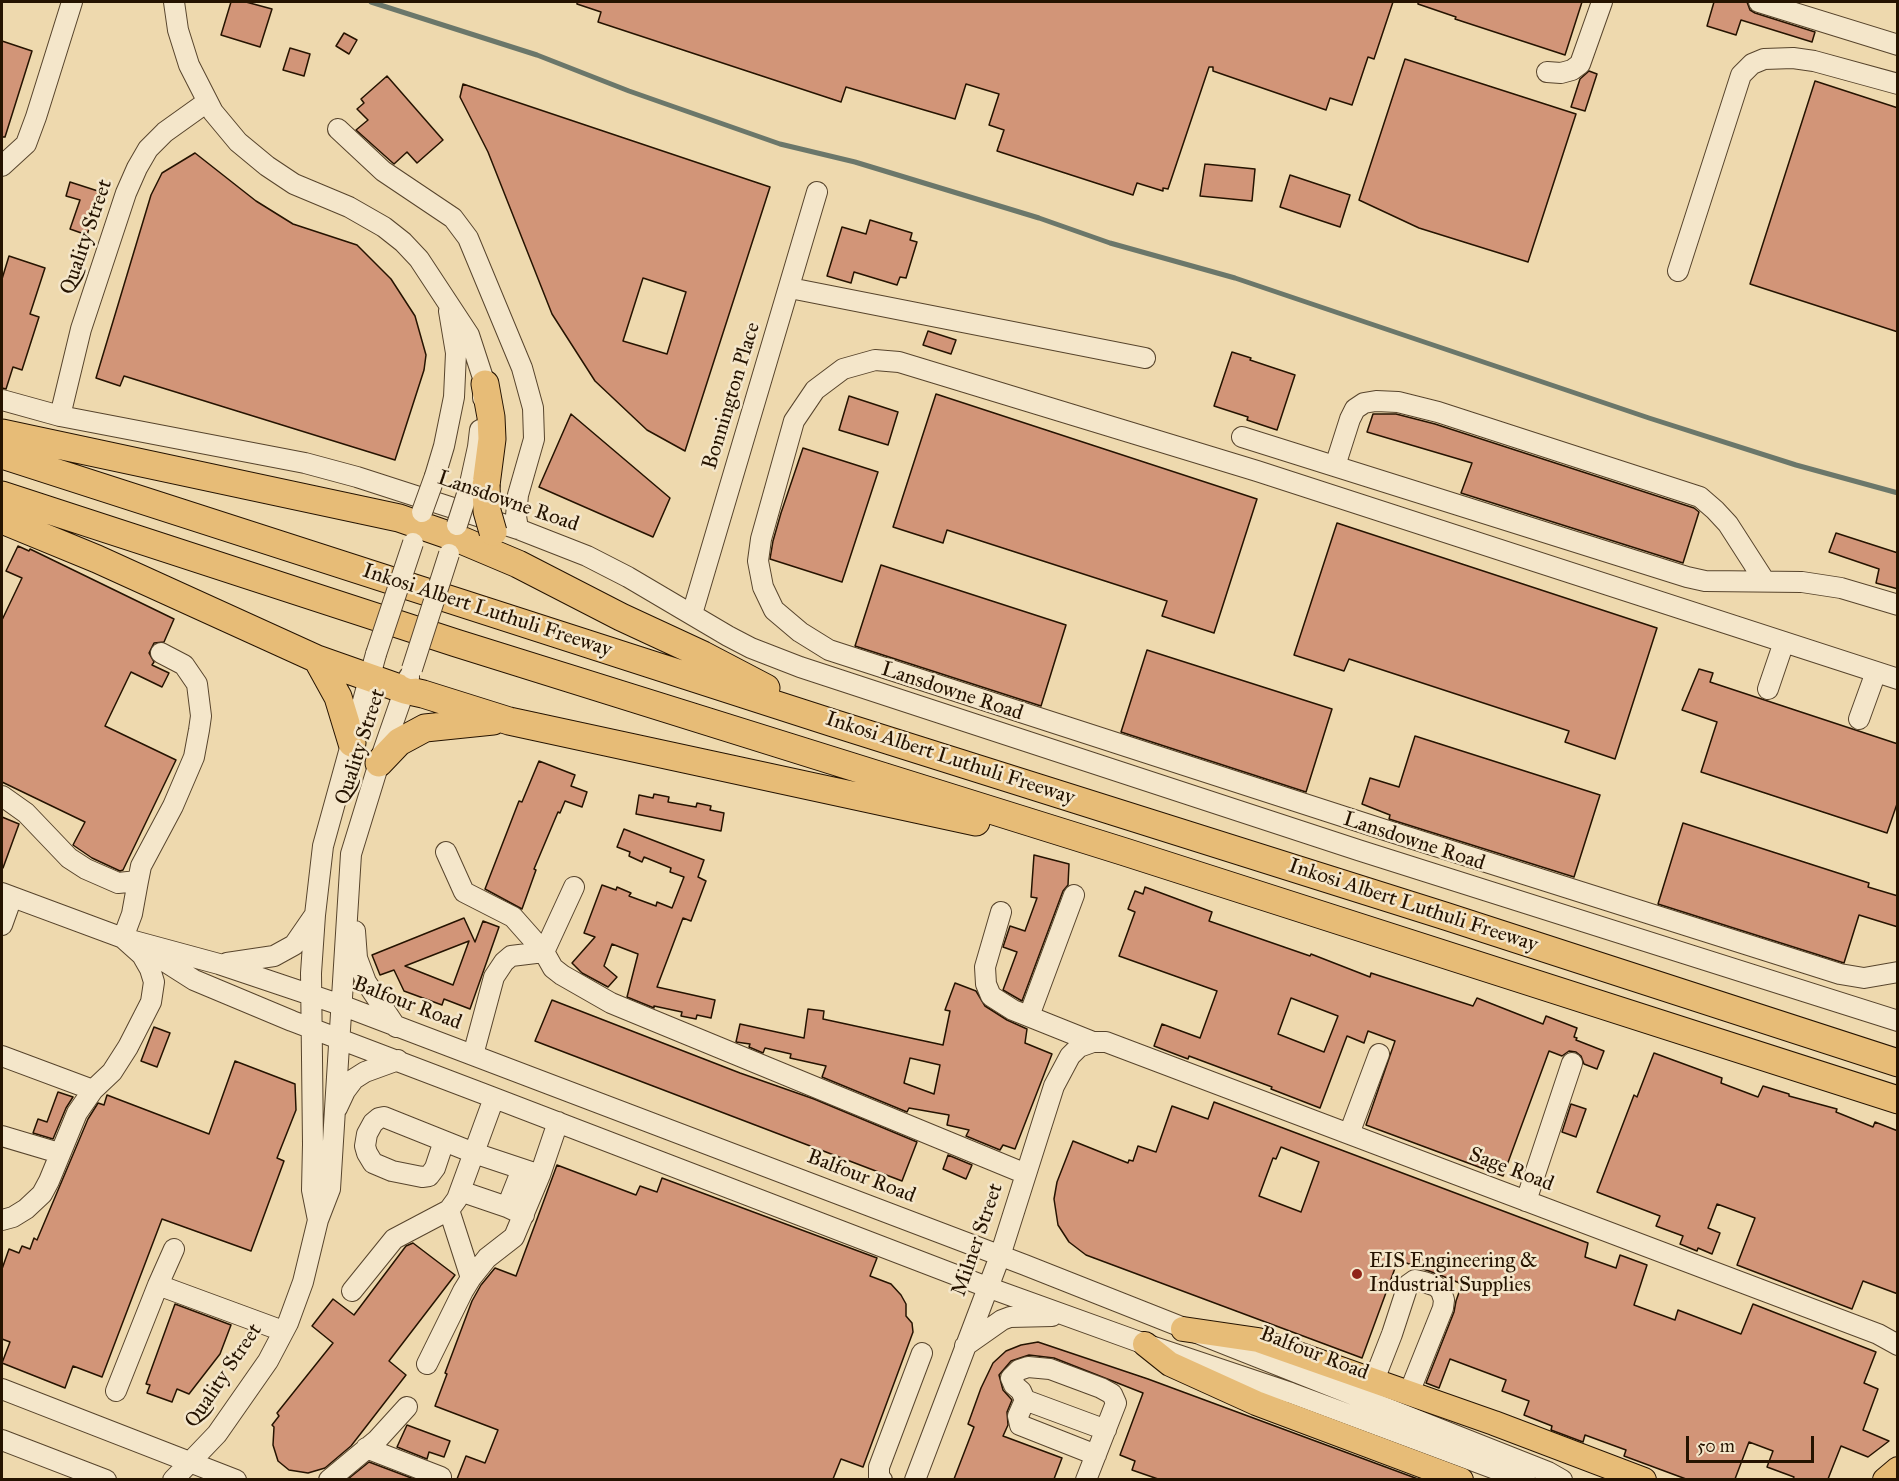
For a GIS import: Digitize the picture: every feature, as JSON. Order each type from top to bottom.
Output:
[{"type":"highway","points":[[484,384],[491,417],[492,440],[477,487],[487,511],[506,530],[519,564]]},
{"type":"highway","points":[[2,433],[399,518],[417,527],[454,538],[519,564],[621,617],[703,655],[833,723]]},
{"type":"highway","name":"Inkosi Albert Luthuli Freeway","points":[[2,455],[833,723],[1456,920],[1898,1064]]},
{"type":"highway","name":"Inkosi Albert Luthuli Freeway","points":[[2,495],[456,644],[1125,852],[1898,1100]]},
{"type":"highway","points":[[2,520],[98,559],[317,659],[372,666],[408,680],[423,694],[509,721],[870,800],[1125,852]]},
{"type":"highway","points":[[317,659],[338,697],[351,742]]},
{"type":"highway","points":[[379,763],[399,742],[425,728],[509,721]]},
{"type":"main road","points":[[1183,1329],[1258,1340],[1644,1479]]},
{"type":"main road","points":[[1145,1344],[1170,1364],[1256,1403],[1461,1479]]},
{"type":"main road","points":[[1885,1479],[1898,1469]]},
{"type":"street","points":[[2,166],[26,144],[72,2]]},
{"type":"street","name":"Quality Street","points":[[174,2],[178,30],[186,56],[207,102],[238,142],[267,166],[294,184],[349,207],[384,227],[403,242],[419,259],[469,335],[484,384]]},
{"type":"street","points":[[1547,72],[1561,73],[1572,70],[1580,64],[1602,2]]},
{"type":"street","points":[[1759,2],[1898,45]]},
{"type":"street","points":[[1678,271],[1741,75],[1752,64],[1764,59],[1793,58],[1814,61],[1898,84]]},
{"type":"street","name":"Quality Street","points":[[60,416],[81,329],[126,193],[137,168],[148,149],[165,132],[207,102]]},
{"type":"street","points":[[338,129],[383,171],[453,218],[468,238],[522,368],[533,408],[534,439],[518,495],[516,516],[506,530]]},
{"type":"street","name":"Bonnington Place","points":[[692,614],[818,192]]},
{"type":"street","points":[[790,288],[1145,358]]},
{"type":"street","name":"Quality Street","points":[[318,1220],[312,1190],[311,994],[315,915],[323,846],[372,666],[444,446],[454,397],[456,353],[448,305]]},
{"type":"street","points":[[1898,679],[1257,471],[899,362],[875,360],[843,369],[815,390],[794,421],[761,539],[758,561],[763,587],[774,610],[800,632],[829,650],[1385,830],[1829,970],[1864,978],[1898,972]]},
{"type":"street","name":"Lansdowne Road","points":[[2,400],[60,416],[305,463],[357,477],[587,556],[751,648],[800,667],[1358,850],[1898,1022]]},
{"type":"street","points":[[1335,466],[1350,419],[1356,409],[1364,404],[1376,401],[1398,402],[1438,412],[1700,497],[1728,524],[1764,580]]},
{"type":"street","points":[[1242,437],[1688,577],[1705,581],[1802,582],[1841,588],[1898,606]]},
{"type":"street","name":"Quality Street","points":[[173,1479],[217,1434],[268,1361],[303,1282],[318,1220],[330,1189],[351,854],[454,538],[477,487]]},
{"type":"street","points":[[1768,689],[1784,642]]},
{"type":"street","points":[[2,1220],[13,1217],[26,1209],[42,1194],[77,1113],[93,1090],[112,1072],[128,1047],[150,1002],[154,982],[150,969],[129,940],[132,914],[141,866],[173,806],[194,757],[201,716],[197,684],[184,665],[161,653]]},
{"type":"street","points":[[1858,719],[1876,672]]},
{"type":"street","points":[[2,796],[26,813],[69,858],[86,869],[116,882],[138,881]]},
{"type":"street","points":[[446,852],[464,892],[513,917],[544,952],[553,968],[610,1003],[1026,1174]]},
{"type":"street","points":[[349,872],[357,958],[366,982],[396,1027]]},
{"type":"street","points":[[544,952],[574,887]]},
{"type":"street","points":[[2,925],[7,895]]},
{"type":"street","name":"Balfour Road","points":[[7,895],[129,940],[219,964],[341,1005],[1000,1256],[1562,1479]]},
{"type":"street","points":[[1029,1016],[1074,895]]},
{"type":"street","name":"Sage Road","points":[[1002,912],[986,967],[986,984],[991,996],[1003,1005],[1878,1334],[1898,1345]]},
{"type":"street","points":[[219,964],[274,956],[294,945],[315,915]]},
{"type":"street","name":"Balfour Road","points":[[129,940],[194,980],[311,1028],[987,1287],[1145,1344],[1292,1393],[1525,1479]]},
{"type":"street","points":[[473,1056],[494,977],[504,962],[511,956],[544,952]]},
{"type":"street","name":"Milner Street","points":[[919,1479],[965,1346],[1000,1256],[1054,1086],[1070,1056],[1079,1047],[1100,1042]]},
{"type":"street","points":[[1349,1134],[1379,1054]]},
{"type":"street","points":[[2,1056],[93,1090]]},
{"type":"street","points":[[334,1113],[354,1079],[365,1072],[398,1060]]},
{"type":"street","points":[[1526,1201],[1572,1063]]},
{"type":"street","points":[[352,1291],[394,1239],[449,1210],[460,1191],[494,1098]]},
{"type":"street","points":[[427,1364],[462,1291],[487,1258],[514,1237],[515,1211],[531,1172],[558,1122]]},
{"type":"street","points":[[650,1157],[661,1126]]},
{"type":"street","points":[[2,1136],[59,1153]]},
{"type":"street","points":[[444,1141],[531,1172]]},
{"type":"street","points":[[460,1191],[515,1211]]},
{"type":"street","points":[[449,1210],[471,1278]]},
{"type":"street","points":[[116,1391],[174,1249]]},
{"type":"street","points":[[1374,1380],[1408,1285],[1415,1280],[1436,1286],[1441,1291],[1444,1300],[1443,1308],[1409,1393]]},
{"type":"street","points":[[158,1285],[283,1331]]},
{"type":"street","points":[[965,1346],[1002,1320],[1010,1317],[1044,1315],[1081,1319]]},
{"type":"street","points":[[882,1479],[879,1477],[879,1467],[922,1353]]},
{"type":"street","points":[[1086,1479],[1106,1430],[1116,1403],[1112,1395],[1101,1388],[1050,1369],[1028,1367],[1019,1370],[1011,1378],[1025,1400],[1106,1430]]},
{"type":"street","points":[[2,1389],[141,1442],[189,1463],[236,1479]]},
{"type":"street","points":[[1025,1400],[1018,1416],[1020,1425],[1096,1455]]},
{"type":"street","points":[[329,1479],[366,1448],[407,1407]]},
{"type":"street","points":[[2,1440],[106,1479]]},
{"type":"street","points":[[366,1448],[441,1477]]},
{"type":"building","points":[[231,2],[246,2],[272,9],[260,47],[221,35]]},
{"type":"building","points":[[577,2],[1393,2],[1374,59],[1368,57],[1352,105],[1330,98],[1326,110],[1213,71],[1213,67],[1209,67],[1168,189],[1163,188],[1163,191],[1137,183],[1133,195],[997,151],[1004,130],[989,125],[999,94],[966,84],[955,119],[846,87],[841,102],[598,22],[601,12],[577,4]]},
{"type":"building","points":[[1418,2],[1582,2],[1565,55],[1455,19],[1456,17],[1418,4]]},
{"type":"building","points":[[1714,2],[1747,2],[1750,10],[1755,13],[1815,32],[1812,42],[1741,20],[1736,35],[1707,26]]},
{"type":"building","points":[[344,33],[357,40],[349,54],[336,46]]},
{"type":"building","points":[[2,41],[32,51],[5,137],[2,137]]},
{"type":"building","points":[[290,48],[310,54],[304,76],[283,70]]},
{"type":"building","points":[[1405,59],[1576,114],[1528,262],[1419,228],[1359,200]]},
{"type":"building","points":[[1589,71],[1597,74],[1585,111],[1571,107],[1580,79]]},
{"type":"building","points":[[387,76],[443,140],[417,163],[407,152],[394,164],[356,130],[368,120],[357,109],[364,103],[361,99]]},
{"type":"building","points":[[1815,81],[1898,108],[1898,332],[1750,284]]},
{"type":"building","points":[[463,84],[770,187],[685,451],[647,430],[595,381],[552,314],[488,152],[460,97]],"holes":[[[643,278],[686,292],[667,354],[623,341]]]},
{"type":"building","points":[[195,153],[256,201],[293,224],[357,245],[391,279],[415,316],[426,355],[424,370],[395,460],[124,376],[120,386],[96,378],[151,195],[162,173]]},
{"type":"building","points":[[1205,164],[1255,169],[1252,201],[1200,196]]},
{"type":"building","points":[[1290,175],[1350,195],[1340,227],[1280,207]]},
{"type":"building","points":[[70,182],[101,192],[87,235],[70,229],[80,200],[66,196]]},
{"type":"building","points":[[870,220],[912,233],[910,240],[917,242],[906,278],[900,277],[897,285],[854,272],[851,283],[827,276],[842,227],[866,234]]},
{"type":"building","points":[[9,256],[45,268],[30,314],[39,317],[22,370],[13,367],[6,389],[2,388],[2,279]]},
{"type":"building","points":[[928,331],[956,340],[951,354],[923,345]]},
{"type":"building","points":[[1232,352],[1295,375],[1277,430],[1247,420],[1248,417],[1214,406]]},
{"type":"building","points":[[936,394],[1257,499],[1214,633],[1162,616],[1167,601],[947,530],[943,543],[893,527]]},
{"type":"building","points":[[849,396],[898,412],[888,445],[839,430]]},
{"type":"building","points":[[571,414],[670,498],[653,537],[539,487]]},
{"type":"building","points":[[1373,414],[1396,414],[1435,424],[1694,508],[1699,512],[1683,563],[1461,493],[1472,463],[1367,432]]},
{"type":"building","points":[[803,448],[878,472],[842,582],[770,559],[781,513]]},
{"type":"building","points":[[1337,523],[1657,628],[1615,759],[1565,742],[1569,731],[1349,659],[1344,671],[1294,655]]},
{"type":"building","points":[[1836,533],[1898,553],[1898,589],[1876,583],[1879,569],[1829,552]]},
{"type":"building","points":[[18,546],[29,551],[30,549],[174,619],[164,642],[154,643],[149,653],[154,662],[152,665],[169,673],[162,687],[131,672],[105,726],[176,760],[123,870],[120,871],[92,858],[73,845],[85,822],[2,782],[2,620],[22,578],[6,571]]},
{"type":"building","points":[[881,565],[1066,625],[1041,706],[855,646]]},
{"type":"building","points":[[1147,650],[1332,709],[1306,792],[1121,732]]},
{"type":"building","points":[[1699,669],[1713,673],[1710,682],[1898,744],[1898,801],[1887,833],[1701,772],[1717,722],[1682,710]]},
{"type":"building","points":[[1415,736],[1600,795],[1574,877],[1389,819],[1390,815],[1362,804],[1370,778],[1399,787]]},
{"type":"building","points":[[539,761],[575,775],[571,786],[587,792],[582,807],[565,801],[560,813],[558,812],[534,869],[536,870],[522,909],[485,889],[519,801],[522,802]]},
{"type":"building","points":[[654,794],[669,797],[668,802],[696,807],[697,803],[711,806],[710,810],[724,813],[721,831],[636,814],[639,795],[653,798]]},
{"type":"building","points":[[2,817],[19,824],[3,868],[2,868]]},
{"type":"building","points":[[1683,823],[1869,883],[1868,887],[1898,896],[1898,927],[1859,915],[1844,963],[1658,904]]},
{"type":"building","points":[[624,829],[704,860],[698,877],[706,881],[691,921],[683,918],[657,987],[715,1000],[711,1018],[697,1015],[696,1019],[681,1016],[682,1012],[654,1006],[654,1008],[627,997],[638,954],[612,944],[604,966],[617,977],[608,987],[582,973],[572,963],[595,937],[584,933],[602,885],[616,890],[617,887],[631,893],[629,896],[656,906],[657,902],[672,908],[684,877],[670,872],[671,868],[644,857],[642,862],[629,856],[630,852],[617,847]]},
{"type":"building","points":[[1034,855],[1069,864],[1068,885],[1063,891],[1022,1001],[1003,990],[1017,952],[1003,947],[1010,926],[1025,931],[1037,898],[1031,897]]},
{"type":"building","points":[[1145,887],[1212,912],[1209,921],[1310,956],[1311,954],[1370,977],[1371,973],[1473,1006],[1477,998],[1543,1024],[1546,1016],[1577,1028],[1574,1037],[1577,1038],[1576,1040],[1604,1051],[1597,1069],[1584,1064],[1581,1056],[1576,1052],[1569,1051],[1562,1056],[1549,1051],[1503,1176],[1366,1125],[1395,1041],[1368,1031],[1364,1043],[1347,1036],[1320,1108],[1271,1089],[1272,1087],[1189,1056],[1188,1059],[1154,1046],[1162,1024],[1200,1038],[1217,991],[1119,956],[1135,912],[1128,909],[1135,891],[1143,894]],"holes":[[[1291,998],[1338,1016],[1324,1052],[1278,1034]]]},
{"type":"building","points":[[464,918],[475,942],[483,921],[499,927],[470,1009],[444,999],[442,1005],[404,991],[394,970],[380,975],[372,955]],"holes":[[[469,941],[453,985],[405,966]]]},
{"type":"building","points":[[955,983],[976,991],[985,1006],[1027,1029],[1025,1043],[1052,1054],[1015,1149],[1003,1145],[1000,1150],[966,1136],[969,1130],[947,1125],[949,1115],[909,1108],[907,1112],[822,1077],[826,1066],[790,1058],[791,1054],[765,1048],[763,1053],[749,1047],[750,1044],[736,1042],[740,1024],[804,1038],[808,1009],[824,1011],[823,1019],[943,1045],[950,1011],[945,1010]],"holes":[[[910,1058],[940,1065],[934,1094],[904,1083]]]},
{"type":"building","points":[[552,1000],[740,1073],[814,1099],[917,1142],[902,1181],[535,1041]]},
{"type":"building","points":[[154,1027],[170,1033],[157,1067],[141,1061]]},
{"type":"building","points":[[1654,1053],[1722,1078],[1721,1083],[1758,1097],[1763,1086],[1789,1094],[1789,1096],[1837,1109],[1836,1112],[1873,1127],[1875,1122],[1898,1131],[1898,1294],[1863,1281],[1852,1309],[1737,1265],[1755,1218],[1717,1204],[1708,1228],[1720,1233],[1712,1254],[1680,1244],[1683,1236],[1656,1226],[1660,1216],[1597,1192],[1634,1095],[1637,1097]]},
{"type":"building","points":[[235,1061],[295,1084],[296,1110],[277,1158],[284,1161],[251,1251],[162,1219],[102,1377],[73,1366],[65,1388],[2,1363],[10,1342],[2,1339],[2,1269],[9,1249],[19,1253],[22,1246],[30,1249],[34,1238],[37,1240],[88,1119],[98,1103],[104,1105],[107,1095],[209,1134]]},
{"type":"building","points":[[58,1092],[73,1097],[53,1139],[33,1133],[38,1119],[47,1122]]},
{"type":"building","points":[[1214,1102],[1588,1243],[1585,1257],[1616,1268],[1620,1255],[1647,1265],[1634,1305],[1675,1320],[1678,1310],[1741,1334],[1753,1304],[1876,1352],[1864,1383],[1878,1389],[1863,1430],[1889,1441],[1868,1457],[1841,1446],[1828,1479],[1793,1479],[1794,1477],[1767,1467],[1773,1451],[1749,1442],[1735,1479],[1686,1479],[1624,1456],[1626,1450],[1585,1435],[1583,1442],[1551,1430],[1552,1426],[1524,1415],[1529,1401],[1502,1391],[1506,1380],[1450,1359],[1439,1388],[1426,1383],[1454,1312],[1462,1284],[1440,1275],[1398,1260],[1362,1358],[1086,1255],[1069,1242],[1058,1225],[1054,1199],[1057,1182],[1073,1141],[1128,1163],[1129,1160],[1133,1161],[1138,1146],[1156,1152],[1172,1106],[1208,1119]],"holes":[[[1281,1147],[1319,1162],[1301,1212],[1259,1196],[1273,1158],[1276,1159]]]},
{"type":"building","points":[[1571,1104],[1586,1109],[1576,1137],[1562,1132]]},
{"type":"building","points":[[948,1155],[972,1165],[966,1179],[943,1169]]},
{"type":"building","points":[[557,1165],[636,1195],[640,1186],[657,1192],[662,1178],[877,1258],[870,1276],[891,1284],[901,1295],[906,1304],[906,1316],[912,1323],[913,1332],[863,1467],[841,1459],[833,1479],[457,1479],[466,1456],[485,1463],[498,1430],[435,1406],[447,1374],[445,1373],[472,1301],[481,1285],[495,1268],[516,1276]]},
{"type":"building","points":[[413,1243],[455,1275],[389,1361],[406,1375],[351,1446],[325,1468],[308,1473],[289,1470],[278,1461],[273,1445],[274,1427],[272,1425],[279,1416],[277,1413],[333,1343],[312,1326],[333,1299],[354,1315],[406,1246]]},
{"type":"building","points":[[175,1304],[231,1325],[220,1354],[189,1394],[177,1389],[172,1402],[147,1393],[150,1385],[146,1384]]},
{"type":"building","points":[[1038,1342],[1148,1379],[1418,1479],[1158,1479],[1132,1470],[1135,1461],[1120,1455],[1143,1393],[1054,1358],[1029,1355],[1011,1361],[999,1375],[1003,1390],[1012,1400],[1007,1412],[1008,1425],[1003,1436],[1062,1458],[1054,1479],[954,1479],[974,1427],[968,1424],[993,1363],[1006,1351]]},
{"type":"building","points":[[407,1425],[450,1441],[444,1457],[429,1452],[427,1459],[397,1447]]},
{"type":"building","points":[[369,1462],[414,1479],[348,1479]]},
{"type":"waterway","points":[[371,2],[537,55],[629,91],[780,144],[855,162],[1039,218],[1110,243],[1235,278],[1649,418],[1796,465],[1898,493]]},
{"type":"place","name":"EIS Engineering & Industrial Supplies","points":[[1357,1274]]}]
